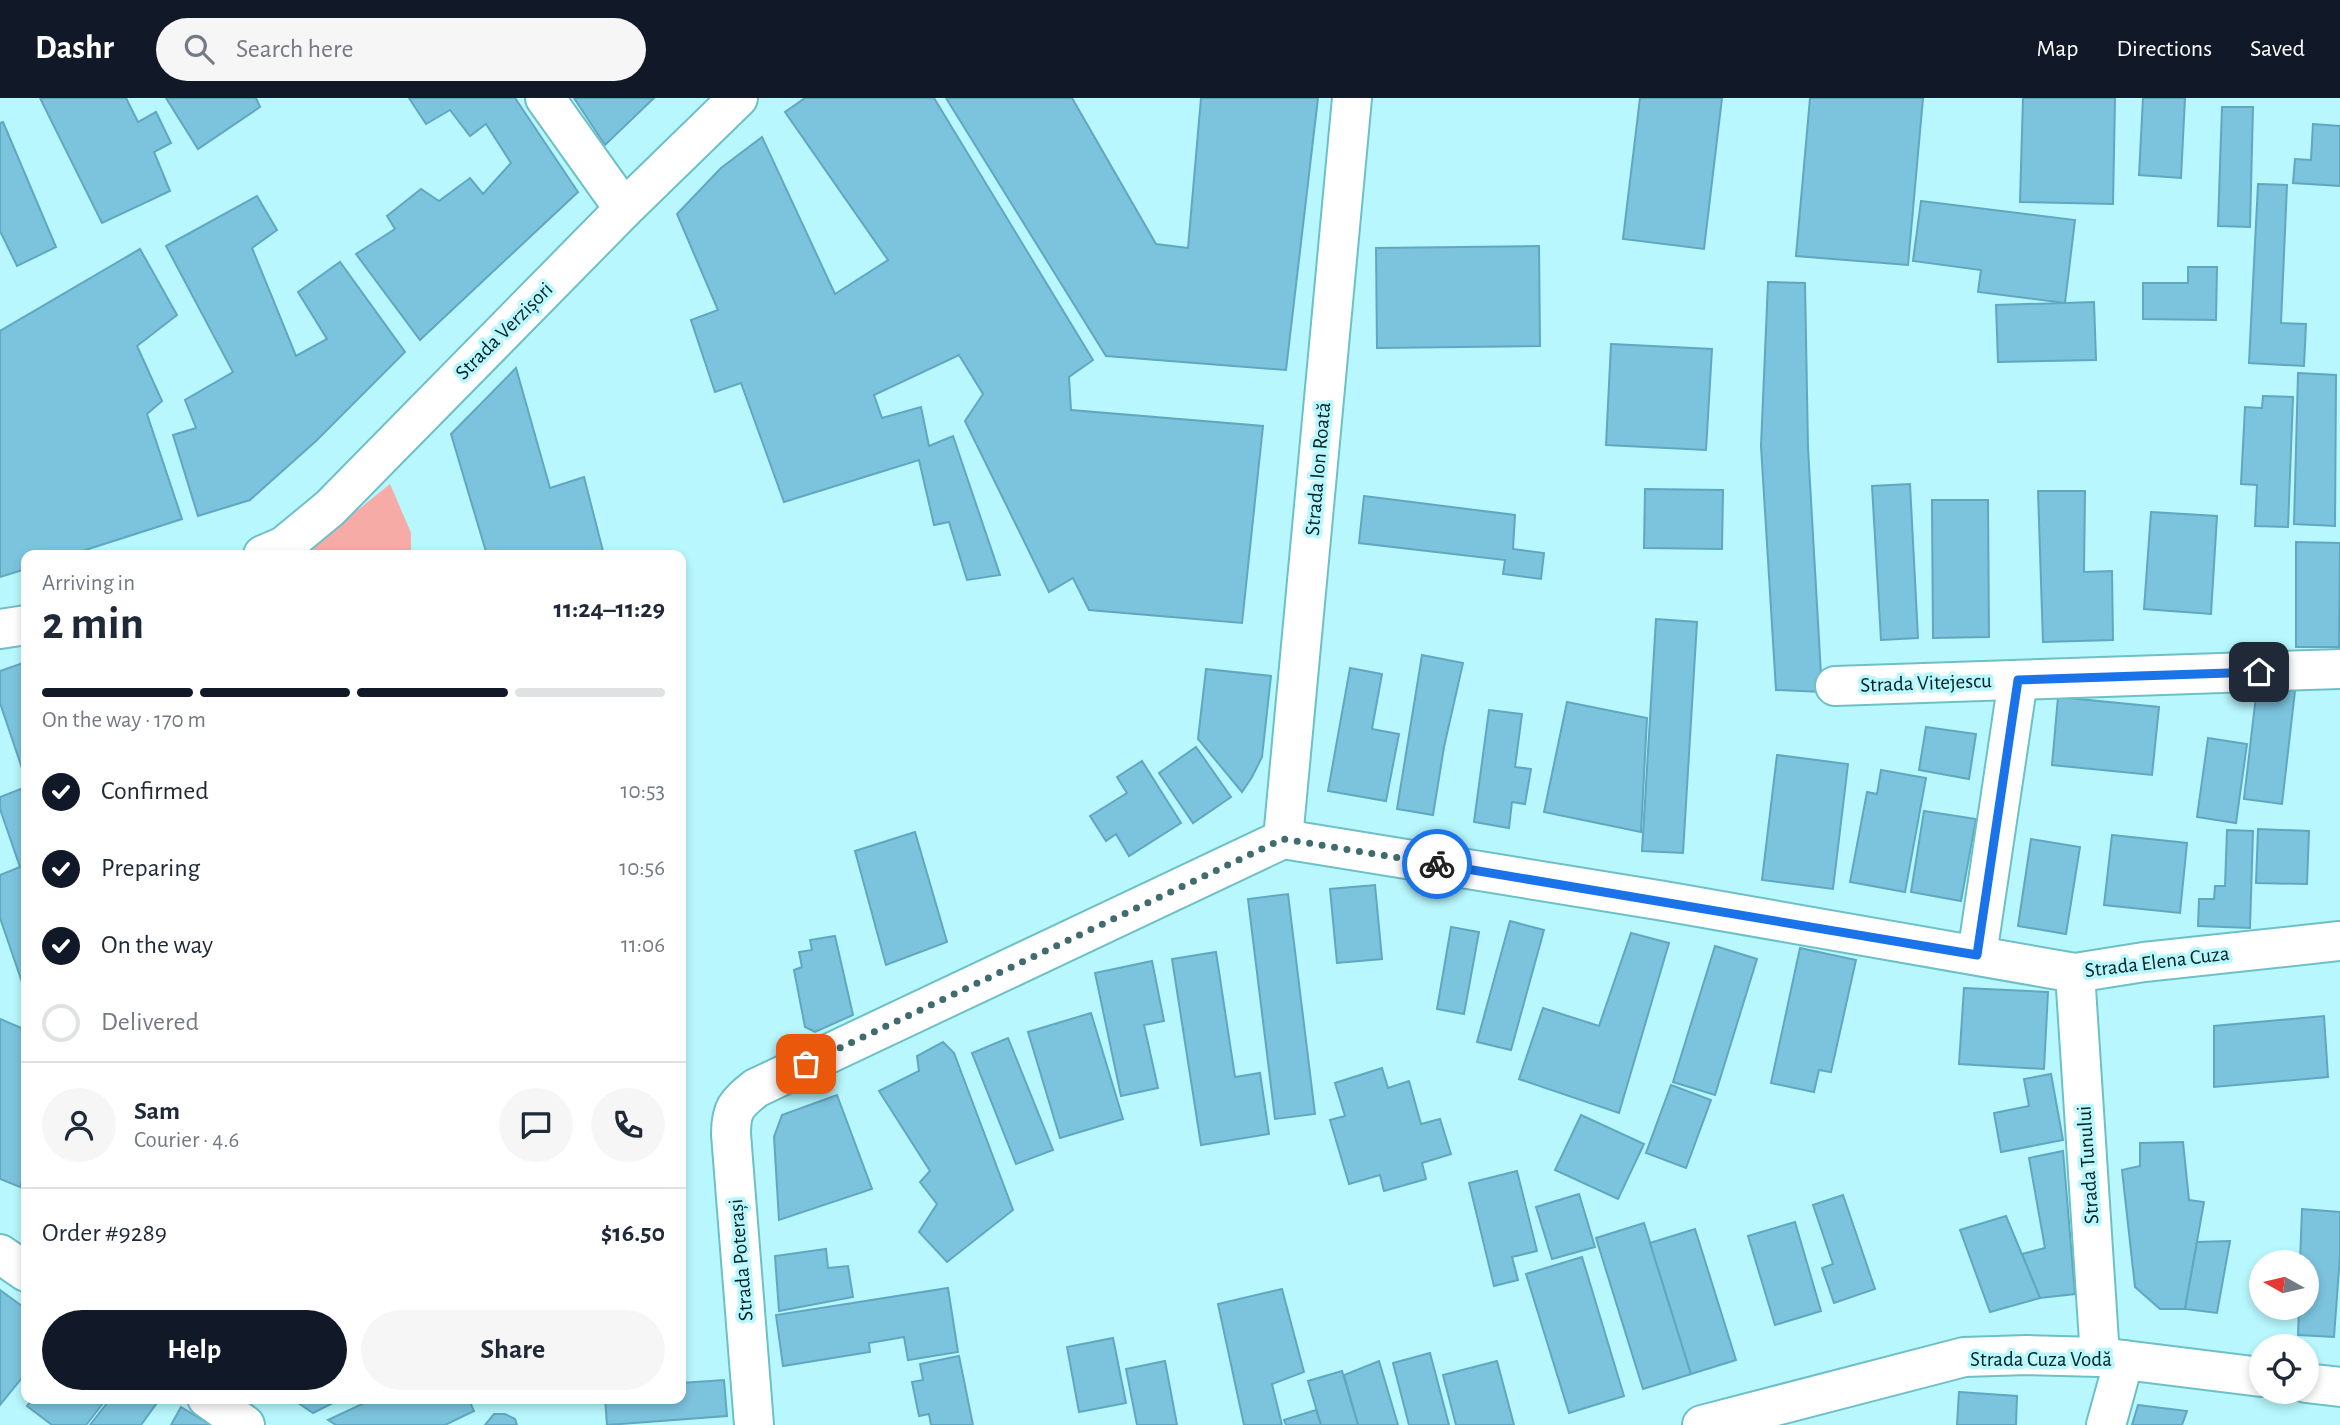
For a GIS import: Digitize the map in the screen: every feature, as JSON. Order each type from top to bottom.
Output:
[{"type":"street","points":[[545,98],[624,209]]},
{"type":"street","name":"Strada Verzișori","points":[[274,550],[284,545],[330,508],[624,209],[738,98]]},
{"type":"street","name":"Strada Ion Roată","points":[[1283,839],[1352,98]]},
{"type":"street","points":[[0,629],[21,626]]},
{"type":"street","name":"Strada Vitejescu","points":[[1835,686],[2340,669]]},
{"type":"street","name":"Strada Vitejescu","points":[[1977,955],[2018,680]]},
{"type":"street","name":"Strada Elena Cuza","points":[[1283,839],[2076,973],[2144,962],[2340,941]]},
{"type":"street","name":"Strada Poterași","points":[[754,1425],[731,1135],[731,1115],[742,1099],[756,1088],[1283,839]]},
{"type":"street","name":"Strada Tunului","points":[[2076,973],[2112,1359],[2106,1425]]},
{"type":"street","points":[[0,1254],[21,1269]]},
{"type":"street","name":"Strada Cuza Vodă","points":[[1702,1425],[1964,1357],[2027,1355],[2112,1359],[2249,1376]]},
{"type":"street","points":[[2319,1385],[2340,1387]]},
{"type":"street","points":[[215,1404],[245,1425]]},
{"type":"shaded area","points":[[390,484],[411,533],[411,550],[308,550]]},
{"type":"building","points":[[40,98],[126,98],[138,122],[156,112],[171,143],[154,152],[170,191],[102,223]]},
{"type":"building","points":[[166,98],[256,98],[260,107],[198,149]]},
{"type":"building","points":[[409,98],[515,98],[578,192],[420,340],[356,254],[395,229],[387,216],[421,189],[439,201],[470,178],[483,194],[511,163],[486,124],[470,136],[450,110],[426,124]]},
{"type":"building","points":[[574,98],[654,98],[605,145]]},
{"type":"building","points":[[805,98],[934,98],[1093,360],[1069,377],[1071,410],[1263,426],[1242,623],[1089,610],[1073,578],[1049,592],[965,421],[983,394],[959,355],[874,395],[882,418],[921,407],[929,446],[953,436],[1000,575],[967,580],[949,522],[934,525],[919,460],[784,502],[741,383],[715,392],[691,320],[718,310],[677,214],[721,168],[762,137],[835,294],[888,260],[785,112]]},
{"type":"building","points":[[946,98],[1072,98],[1156,244],[1188,248],[1201,98],[1318,98],[1286,370],[1106,356]]},
{"type":"building","points":[[1640,98],[1722,98],[1704,249],[1623,239]]},
{"type":"building","points":[[1810,98],[1923,98],[1908,265],[1796,256]]},
{"type":"building","points":[[2023,98],[2115,98],[2113,204],[2020,202]]},
{"type":"building","points":[[2143,98],[2185,98],[2181,178],[2139,175]]},
{"type":"building","points":[[2222,107],[2253,107],[2250,227],[2218,226]]},
{"type":"building","points":[[3,122],[56,247],[17,266],[0,231],[0,123]]},
{"type":"building","points":[[2313,124],[2340,126],[2340,186],[2293,183],[2295,159],[2311,160]]},
{"type":"building","points":[[2258,184],[2287,185],[2281,323],[2306,324],[2304,366],[2249,363]]},
{"type":"building","points":[[257,196],[277,230],[252,248],[296,356],[327,339],[298,292],[340,262],[405,352],[316,441],[250,500],[198,516],[173,435],[196,428],[185,400],[233,372],[166,246]]},
{"type":"building","points":[[1921,201],[2075,220],[2065,303],[1978,292],[1981,270],[1913,261]]},
{"type":"building","points":[[1539,246],[1540,346],[1377,348],[1376,248]]},
{"type":"building","points":[[140,249],[177,315],[137,346],[162,401],[147,414],[182,519],[86,550],[21,550],[21,571],[0,577],[0,331]]},
{"type":"building","points":[[2188,267],[2217,267],[2216,320],[2143,319],[2143,283],[2188,283]]},
{"type":"building","points":[[1768,282],[1805,283],[1808,448],[1822,692],[1776,690],[1761,446]]},
{"type":"building","points":[[2094,302],[2096,360],[1998,362],[1996,305]]},
{"type":"building","points":[[1611,344],[1712,349],[1706,450],[1606,445]]},
{"type":"building","points":[[516,368],[550,488],[584,477],[603,550],[486,550],[451,434]]},
{"type":"building","points":[[2298,373],[2336,375],[2335,526],[2294,524]]},
{"type":"building","points":[[2263,396],[2293,397],[2288,527],[2255,526],[2257,485],[2241,484],[2245,407],[2262,408]]},
{"type":"building","points":[[1910,484],[1918,638],[1881,640],[1872,486]]},
{"type":"building","points":[[1645,489],[1723,490],[1722,549],[1644,548]]},
{"type":"building","points":[[2038,491],[2085,491],[2084,572],[2112,571],[2113,640],[2043,642]]},
{"type":"building","points":[[1364,496],[1515,515],[1513,549],[1544,553],[1541,579],[1503,574],[1505,560],[1359,543]]},
{"type":"building","points":[[1932,500],[1988,500],[1989,637],[1933,638]]},
{"type":"building","points":[[2151,512],[2217,516],[2211,614],[2144,609]]},
{"type":"building","points":[[2296,542],[2340,543],[2339,647],[2296,647]]},
{"type":"building","points":[[1656,619],[1697,622],[1683,853],[1642,851]]},
{"type":"building","points":[[1422,655],[1463,663],[1444,747],[1433,815],[1397,809]]},
{"type":"building","points":[[21,664],[21,765],[0,703],[0,671]]},
{"type":"building","points":[[1350,668],[1382,674],[1372,729],[1399,734],[1386,801],[1328,791]]},
{"type":"building","points":[[1206,669],[1271,676],[1262,757],[1242,792],[1198,739]]},
{"type":"building","points":[[2257,687],[2295,691],[2282,804],[2244,799]]},
{"type":"building","points":[[2058,697],[2159,707],[2152,775],[2052,765]]},
{"type":"building","points":[[1567,702],[1647,718],[1641,832],[1544,812]]},
{"type":"building","points":[[1489,710],[1522,714],[1515,767],[1531,769],[1525,804],[1512,802],[1509,828],[1474,822]]},
{"type":"building","points":[[1926,727],[1976,734],[1969,779],[1919,770]]},
{"type":"building","points":[[2208,738],[2247,744],[2236,823],[2197,817]]},
{"type":"building","points":[[1196,747],[1231,797],[1193,823],[1159,773]]},
{"type":"building","points":[[1777,755],[1848,764],[1833,889],[1762,880]]},
{"type":"building","points":[[1142,761],[1181,823],[1129,856],[1116,834],[1106,841],[1090,816],[1127,793],[1117,777]]},
{"type":"building","points":[[1881,770],[1926,778],[1905,892],[1850,882],[1867,792],[1877,794]]},
{"type":"building","points":[[21,789],[21,979],[0,918],[0,875],[20,867],[0,809],[0,797]]},
{"type":"building","points":[[1924,811],[1976,819],[1961,901],[1911,892]]},
{"type":"building","points":[[2258,829],[2309,831],[2307,884],[2256,883]]},
{"type":"building","points":[[2227,830],[2253,831],[2250,928],[2198,926],[2199,899],[2214,899],[2215,886],[2225,886]]},
{"type":"building","points":[[915,832],[947,942],[886,965],[855,851]]},
{"type":"building","points":[[2112,835],[2187,843],[2180,913],[2104,905]]},
{"type":"building","points":[[2031,839],[2080,847],[2066,934],[2018,926]]},
{"type":"building","points":[[1375,885],[1382,959],[1337,963],[1330,889]]},
{"type":"building","points":[[1288,894],[1315,1114],[1275,1119],[1248,899]]},
{"type":"building","points":[[1510,921],[1544,930],[1511,1050],[1477,1042]]},
{"type":"building","points":[[1451,927],[1479,932],[1464,1014],[1437,1009]]},
{"type":"building","points":[[1631,933],[1669,943],[1619,1113],[1519,1079],[1543,1008],[1599,1026]]},
{"type":"building","points":[[835,936],[853,1015],[815,1032],[805,1027],[794,970],[802,967],[799,952],[812,950],[810,940]]},
{"type":"building","points":[[1715,946],[1757,959],[1715,1095],[1673,1082]]},
{"type":"building","points":[[1800,948],[1856,960],[1831,1072],[1819,1070],[1814,1092],[1771,1083]]},
{"type":"building","points":[[1216,952],[1235,1077],[1260,1073],[1269,1134],[1201,1145],[1172,959]]},
{"type":"building","points":[[1152,961],[1164,1021],[1144,1025],[1158,1088],[1121,1096],[1095,973]]},
{"type":"building","points":[[1964,988],[2048,992],[2044,1069],[1959,1064]]},
{"type":"building","points":[[1091,1013],[1123,1119],[1060,1138],[1028,1032]]},
{"type":"building","points":[[2324,1016],[2328,1077],[2214,1087],[2214,1026]]},
{"type":"building","points":[[0,1019],[21,1028],[21,1184],[20,1187],[0,1179]]},
{"type":"building","points":[[1008,1038],[1053,1150],[1016,1164],[972,1053]]},
{"type":"building","points":[[943,1042],[954,1053],[1013,1210],[947,1262],[919,1232],[937,1204],[920,1182],[930,1171],[879,1091],[919,1071],[917,1056]]},
{"type":"building","points":[[1382,1068],[1388,1088],[1409,1081],[1421,1124],[1440,1119],[1451,1154],[1422,1163],[1426,1179],[1384,1191],[1380,1175],[1349,1184],[1330,1120],[1345,1116],[1335,1083]]},
{"type":"building","points":[[2051,1074],[2063,1140],[2001,1152],[1994,1113],[2029,1106],[2024,1079]]},
{"type":"building","points":[[1671,1085],[1711,1100],[1686,1168],[1646,1153]]},
{"type":"building","points":[[837,1095],[872,1189],[779,1220],[774,1137],[782,1115]]},
{"type":"building","points":[[1581,1115],[1644,1144],[1618,1199],[1555,1170]]},
{"type":"building","points":[[2183,1142],[2189,1200],[2204,1202],[2185,1309],[2160,1309],[2135,1287],[2122,1170],[2140,1166],[2140,1143]]},
{"type":"building","points":[[2063,1151],[2075,1294],[2040,1298],[2022,1254],[2045,1248],[2029,1158]]},
{"type":"building","points":[[1517,1171],[1537,1251],[1512,1257],[1518,1280],[1494,1286],[1469,1183]]},
{"type":"building","points":[[1579,1194],[1595,1247],[1552,1259],[1536,1207]]},
{"type":"building","points":[[1843,1195],[1875,1289],[1834,1303],[1822,1268],[1833,1264],[1813,1205]]},
{"type":"building","points":[[2302,1209],[2340,1212],[2334,1337],[2298,1334],[2299,1320],[2319,1320],[2319,1250],[2300,1250]]},
{"type":"building","points":[[2006,1216],[2040,1298],[1990,1312],[1960,1230]]},
{"type":"building","points":[[1795,1222],[1821,1311],[1775,1325],[1748,1236]]},
{"type":"building","points":[[1644,1223],[1691,1374],[1643,1389],[1596,1238]]},
{"type":"building","points":[[1695,1229],[1736,1360],[1691,1374],[1650,1243]]},
{"type":"building","points":[[2230,1241],[2217,1313],[2185,1309],[2197,1242]]},
{"type":"building","points":[[826,1249],[828,1268],[848,1266],[853,1297],[779,1311],[775,1256]]},
{"type":"building","points":[[1582,1257],[1624,1396],[1569,1413],[1526,1274]]},
{"type":"building","points":[[948,1288],[958,1352],[908,1360],[904,1337],[869,1343],[870,1352],[783,1366],[776,1315]]},
{"type":"building","points":[[1282,1289],[1304,1372],[1272,1384],[1282,1425],[1244,1425],[1218,1304]]},
{"type":"building","points":[[0,1290],[21,1305],[21,1379],[0,1405]]},
{"type":"building","points":[[1113,1338],[1126,1403],[1079,1412],[1067,1347]]},
{"type":"building","points":[[1430,1353],[1449,1425],[1409,1425],[1393,1363]]},
{"type":"building","points":[[959,1356],[973,1425],[931,1425],[929,1414],[919,1416],[912,1382],[923,1380],[920,1364]]},
{"type":"building","points":[[1165,1361],[1177,1425],[1137,1425],[1126,1369]]},
{"type":"building","points":[[1379,1361],[1398,1425],[1358,1425],[1344,1375]]},
{"type":"building","points":[[1497,1361],[1514,1425],[1456,1425],[1443,1375]]},
{"type":"building","points":[[1342,1371],[1358,1425],[1321,1425],[1308,1381]]},
{"type":"building","points":[[724,1380],[727,1416],[607,1425],[605,1404],[686,1404],[686,1383]]},
{"type":"building","points":[[1959,1392],[2017,1396],[2016,1425],[1957,1425]]},
{"type":"building","points":[[102,1404],[86,1425],[52,1425],[27,1406]]},
{"type":"building","points":[[106,1404],[156,1404],[141,1425],[90,1425]]},
{"type":"building","points":[[300,1404],[331,1404],[313,1413]]},
{"type":"building","points":[[362,1404],[471,1404],[474,1411],[445,1425],[336,1425],[328,1420]]},
{"type":"building","points":[[2138,1405],[2187,1411],[2182,1425],[2132,1425]]},
{"type":"building","points":[[181,1407],[211,1425],[171,1425]]},
{"type":"building","points":[[1316,1410],[1321,1425],[1286,1425],[1284,1420]]},
{"type":"building","points":[[494,1414],[505,1414],[515,1419],[517,1425],[485,1425]]},
{"type":"way so far","points":[[806,1064],[1283,839],[1437,864]]},
{"type":"route","points":[[1437,864],[1977,955],[2018,680],[2259,672]]}]
